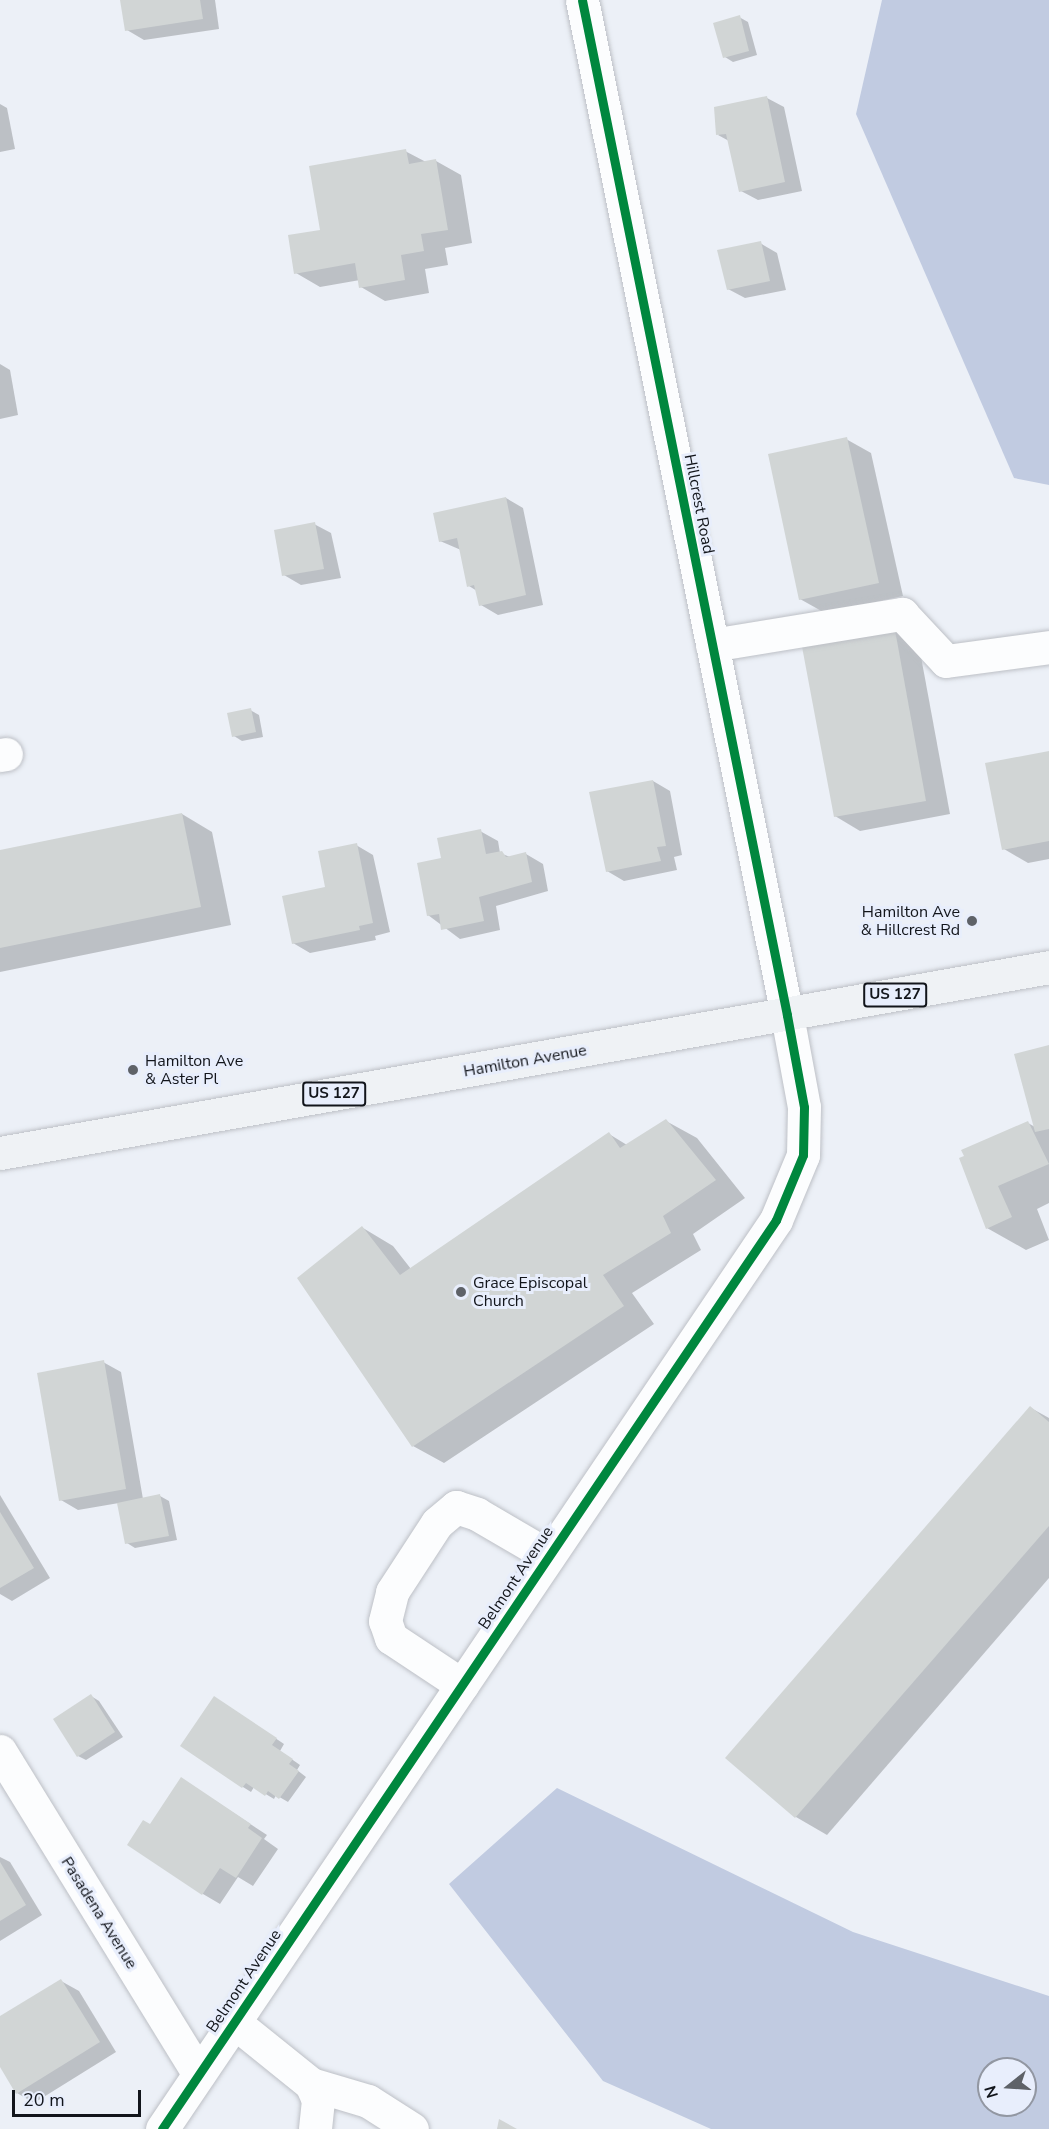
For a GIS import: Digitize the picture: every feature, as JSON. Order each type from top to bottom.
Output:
[{"type":"main road","name":"Hamilton Avenue","points":[[0,1153],[1049,967]]},
{"type":"street","name":"Hillcrest Road","points":[[582,0],[787,1015]]},
{"type":"street","points":[[712,645],[902,614],[946,661],[1049,647]]},
{"type":"street","name":"Belmont Avenue","points":[[162,2129],[776,1220],[788,1196],[802,1155],[804,1107],[787,1015]]},
{"type":"street","points":[[462,1685],[391,1638],[385,1621],[392,1592],[437,1523],[456,1507],[477,1514],[549,1556]]},
{"type":"street","name":"Pasadena Avenue","points":[[0,1751],[199,2074]]},
{"type":"street","points":[[234,2022],[311,2084],[368,2101],[412,2129]]},
{"type":"street","points":[[311,2084],[318,2100],[315,2129]]},
{"type":"shaded area","points":[[882,0],[1049,0],[1049,485],[1014,478],[856,114]]},
{"type":"shaded area","points":[[557,1788],[853,1932],[1049,1996],[1049,2129],[711,2129],[603,2081],[449,1884]]},
{"type":"building","points":[[120,0],[200,0],[203,19],[125,31]]},
{"type":"building","points":[[740,15],[749,51],[723,58],[713,23]]},
{"type":"building","points":[[767,96],[785,182],[739,192],[726,134],[716,135],[714,107]]},
{"type":"building","points":[[406,149],[409,164],[436,159],[448,230],[421,234],[424,251],[401,255],[405,280],[359,288],[355,263],[294,274],[288,235],[320,230],[309,166]]},
{"type":"building","points":[[761,241],[770,281],[727,290],[717,250]]},
{"type":"building","points":[[847,437],[879,583],[799,600],[768,454]]},
{"type":"building","points":[[506,497],[526,595],[479,606],[474,585],[467,587],[457,538],[439,542],[433,513]]},
{"type":"building","points":[[315,522],[324,569],[282,576],[274,530]]},
{"type":"building","points":[[893,619],[926,801],[834,817],[800,636]]},
{"type":"building","points":[[251,708],[256,732],[232,737],[227,713]]},
{"type":"building","points":[[1049,751],[1049,841],[1002,850],[985,763]]},
{"type":"building","points":[[653,780],[666,846],[657,847],[661,861],[606,872],[589,792]]},
{"type":"building","points":[[182,813],[201,907],[0,948],[0,850]]},
{"type":"building","points":[[481,829],[486,854],[502,851],[506,857],[526,852],[532,882],[479,897],[484,921],[441,930],[439,914],[427,916],[417,863],[441,858],[437,838]]},
{"type":"building","points":[[357,843],[373,923],[359,926],[360,930],[292,944],[282,896],[325,887],[318,851]]},
{"type":"building","points":[[1049,1045],[1049,1129],[1035,1132],[1014,1054]]},
{"type":"building","name":"Grace Episcopal Church","points":[[666,1119],[716,1180],[663,1216],[671,1233],[603,1275],[624,1306],[412,1447],[297,1278],[362,1226],[400,1275],[609,1132],[620,1148]]},
{"type":"building","points":[[1028,1121],[1049,1164],[998,1186],[1012,1217],[986,1229],[959,1158],[964,1156],[961,1150]]},
{"type":"building","points":[[104,1360],[126,1489],[59,1501],[37,1373]]},
{"type":"building","points":[[1030,1406],[1049,1422],[1049,1526],[795,1818],[725,1758]]},
{"type":"building","points":[[160,1494],[169,1536],[125,1544],[117,1503]]},
{"type":"building","points":[[0,1512],[34,1568],[0,1588]]},
{"type":"building","points":[[91,1694],[115,1732],[77,1757],[53,1719]]},
{"type":"building","points":[[214,1696],[277,1738],[272,1745],[293,1759],[289,1764],[299,1771],[279,1799],[268,1791],[265,1796],[246,1783],[242,1788],[180,1746]]},
{"type":"building","points":[[181,1777],[251,1824],[248,1828],[262,1838],[236,1878],[220,1868],[202,1895],[127,1845],[143,1820],[150,1824]]},
{"type":"building","points":[[0,1862],[26,1905],[0,1921]]},
{"type":"building","points":[[61,1979],[100,2042],[16,2094],[0,2067],[0,2016]]},
{"type":"building","points":[[499,2119],[517,2129],[497,2129]]},
{"type":"cycle path","points":[[162,2129],[776,1220],[803,1155],[804,1107],[787,1015],[582,0]]},
{"type":"place","name":"Hamilton Ave & Hillcrest Rd","points":[[972,921]]},
{"type":"place","name":"Hamilton Ave & Aster Pl","points":[[133,1070]]},
{"type":"place","name":"Grace Episcopal Church","points":[[461,1292]]}]
